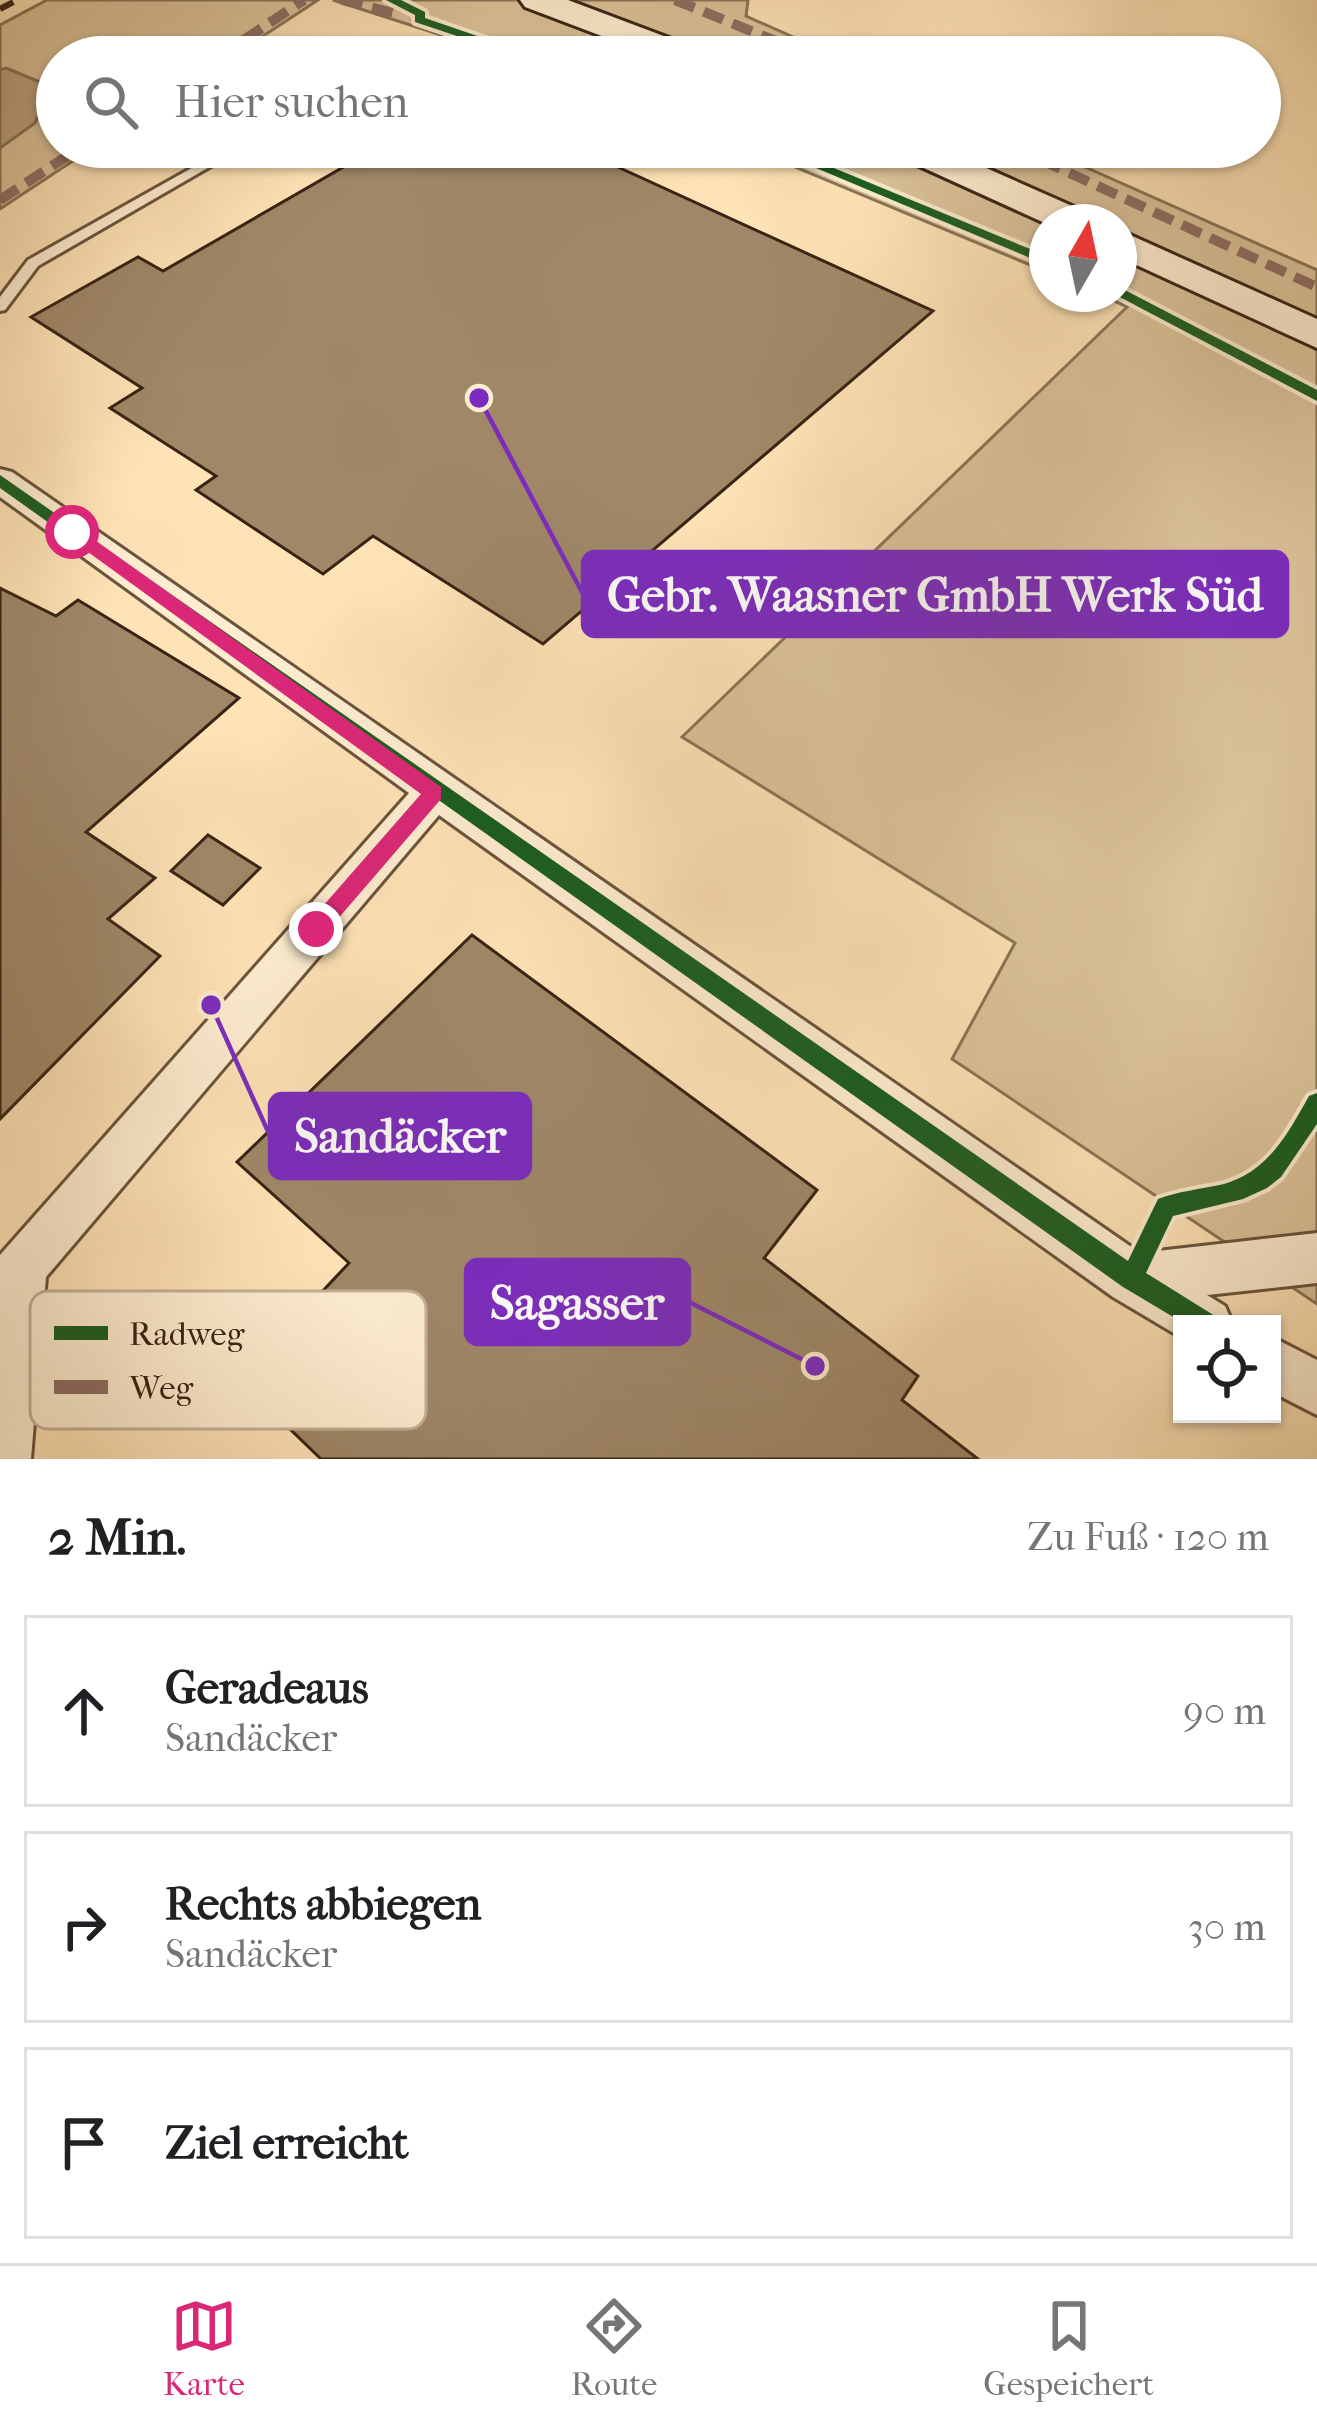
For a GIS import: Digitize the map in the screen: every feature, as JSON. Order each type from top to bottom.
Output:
[{"type":"main road","points":[[537,0],[633,36]]},
{"type":"main road","points":[[955,168],[1036,204]]},
{"type":"main road","points":[[1137,250],[1317,335]]},
{"type":"street","points":[[0,480],[434,793],[858,1084],[1131,1279],[1192,1315]]},
{"type":"street","points":[[4,1459],[11,1281],[434,793]]},
{"type":"street","points":[[1131,1279],[1317,1258]]},
{"type":"street","points":[[1281,1368],[1317,1389]]},
{"type":"lane","points":[[0,307],[34,263],[201,168]]},
{"type":"shaded area","points":[[47,0],[318,0],[263,36],[36,36],[36,168],[62,168],[0,209],[0,25]]},
{"type":"shaded area","points":[[333,0],[748,0],[746,16],[791,36],[444,36]]},
{"type":"shaded area","points":[[0,70],[36,80],[36,121],[0,148]]},
{"type":"shaded area","points":[[797,168],[1087,168],[1317,270],[1317,1304],[952,1059],[1015,943],[682,737],[1122,312],[1137,312],[1137,204],[1029,204],[1029,264]]},
{"type":"building","points":[[342,168],[620,168],[933,311],[543,644],[373,536],[323,574],[196,490],[216,476],[110,408],[142,388],[31,317],[138,257],[163,271]]},
{"type":"building","points":[[0,588],[56,616],[78,600],[239,698],[86,832],[155,878],[108,919],[160,956],[0,1119]]},
{"type":"building","points":[[208,835],[260,868],[223,905],[171,871]]},
{"type":"building","points":[[472,935],[817,1190],[764,1258],[918,1376],[902,1400],[978,1459],[321,1459],[290,1429],[426,1429],[426,1291],[323,1291],[349,1263],[237,1162]]},
{"type":"railway","points":[[0,9],[17,0]]},
{"type":"marked path","points":[[250,36],[304,0]]},
{"type":"marked path","points":[[342,0],[401,15]]},
{"type":"marked path","points":[[675,0],[763,36]]},
{"type":"marked path","points":[[0,200],[49,168]]},
{"type":"marked path","points":[[1059,168],[1317,287]]},
{"type":"cycle path","points":[[392,0],[421,14],[419,20],[468,36]]},
{"type":"cycle path","points":[[823,168],[1029,254]]},
{"type":"cycle path","points":[[1137,301],[1317,396]]},
{"type":"cycle path","points":[[0,480],[1066,1233],[1192,1315]]},
{"type":"cycle path","points":[[1131,1279],[1166,1207],[1223,1195],[1259,1180],[1287,1154],[1317,1103]]},
{"type":"place","name":"Gebr. Waasner GmbH Werk Süd","points":[[479,398]]},
{"type":"place","name":"Sandäcker","points":[[211,1005]]},
{"type":"place","name":"Sagasser","points":[[815,1366]]},
{"type":"route","points":[[72,532],[434,793],[316,929]]}]
